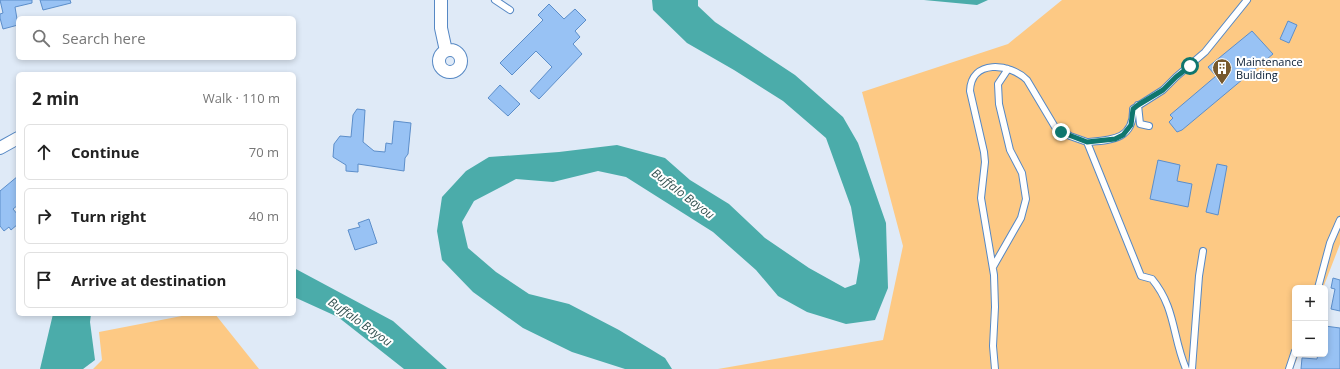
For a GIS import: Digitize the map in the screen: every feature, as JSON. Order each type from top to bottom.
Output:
[{"type":"street","points":[[442,0],[441,28],[446,51]]},
{"type":"street","points":[[0,148],[16,139]]},
{"type":"lane","points":[[496,0],[510,10]]},
{"type":"lane","points":[[995,369],[993,346],[995,294],[993,267],[981,198],[985,162],[970,91],[970,83],[977,73],[991,67],[1008,69],[1022,75],[1027,80],[1055,127],[1065,134],[1087,142],[1115,139],[1123,135],[1131,125],[1133,109],[1163,90],[1205,52],[1247,0]]},
{"type":"lane","points":[[993,267],[1021,218],[1026,199],[1022,173],[1010,150],[999,104],[998,84],[1008,69]]},
{"type":"lane","points":[[1138,105],[1140,124],[1149,126]]},
{"type":"lane","points":[[1087,142],[1141,276],[1152,279],[1171,309],[1176,340],[1186,369]]},
{"type":"lane","points":[[1319,285],[1330,243],[1340,220]]},
{"type":"lane","points":[[1192,369],[1199,276],[1203,251]]},
{"type":"lane","points":[[1289,369],[1293,357]]},
{"type":"shaded area","points":[[1062,0],[1340,0],[1340,244],[1324,285],[1292,285],[1292,357],[1298,357],[1293,369],[718,369],[883,340],[903,246],[862,92],[1008,44]]},
{"type":"shaded area","points":[[182,316],[217,316],[259,369],[93,369],[102,360],[99,332]]},
{"type":"water","name":"Buffalo Bayou","points":[[652,0],[698,0],[698,6],[715,22],[795,75],[843,117],[858,143],[886,223],[888,288],[875,320],[846,324],[807,312],[778,296],[756,270],[713,232],[626,177],[598,171],[553,182],[516,179],[474,201],[462,222],[468,248],[496,272],[529,294],[569,304],[619,330],[665,358],[672,369],[625,369],[572,352],[523,328],[473,292],[442,260],[437,231],[442,197],[466,171],[489,157],[559,152],[617,145],[665,158],[690,180],[729,204],[765,238],[809,268],[845,288],[856,284],[860,260],[851,207],[826,138],[783,101],[687,43],[653,10]]},
{"type":"water","points":[[924,0],[988,0],[977,5]]},
{"type":"water","name":"Buffalo Bayou","points":[[296,269],[393,321],[447,369],[404,369],[338,317],[296,298]]},
{"type":"water","points":[[53,316],[91,316],[90,322],[95,360],[83,369],[40,369]]},
{"type":"building","points":[[0,0],[32,0],[32,3],[15,7],[16,26],[3,29],[0,14],[3,13]]},
{"type":"building","points":[[40,0],[70,0],[71,3],[43,10]]},
{"type":"building","points":[[549,4],[564,19],[575,9],[586,20],[575,31],[580,37],[573,44],[582,54],[539,99],[530,91],[552,67],[536,51],[512,75],[500,63],[543,20],[538,15]]},
{"type":"building","points":[[1288,21],[1297,25],[1289,43],[1280,39]]},
{"type":"building","name":"Maintenance Building","points":[[1252,31],[1273,54],[1182,130],[1177,132],[1169,122],[1173,118],[1170,115],[1216,76],[1208,67]]},
{"type":"building","points":[[500,85],[520,104],[508,116],[488,98]]},
{"type":"building","points":[[357,109],[365,110],[363,142],[374,151],[385,152],[386,143],[392,144],[394,121],[411,123],[408,154],[405,158],[404,171],[358,164],[358,172],[346,171],[346,165],[333,157],[334,144],[340,136],[351,137],[353,115]]},
{"type":"building","points":[[1158,160],[1180,165],[1177,181],[1192,184],[1188,207],[1150,199]]},
{"type":"building","points":[[1217,164],[1227,166],[1218,215],[1206,212]]},
{"type":"building","points":[[16,178],[16,207],[13,209],[16,213],[16,226],[11,230],[9,227],[4,231],[0,226],[0,191]]},
{"type":"building","points":[[369,219],[377,243],[355,250],[348,230],[360,227],[358,223]]},
{"type":"building","points":[[1333,278],[1340,280],[1340,311],[1331,309],[1335,289],[1331,288]]},
{"type":"building","points":[[1328,326],[1340,328],[1340,369],[1301,369],[1302,358],[1317,359],[1317,357],[1328,357]]},
{"type":"place","name":"Maintenance Building","points":[[1222,85]]},
{"type":"route","points":[[1061,132],[1087,142],[1115,139],[1123,135],[1131,125],[1133,109],[1158,94],[1190,66]]}]
